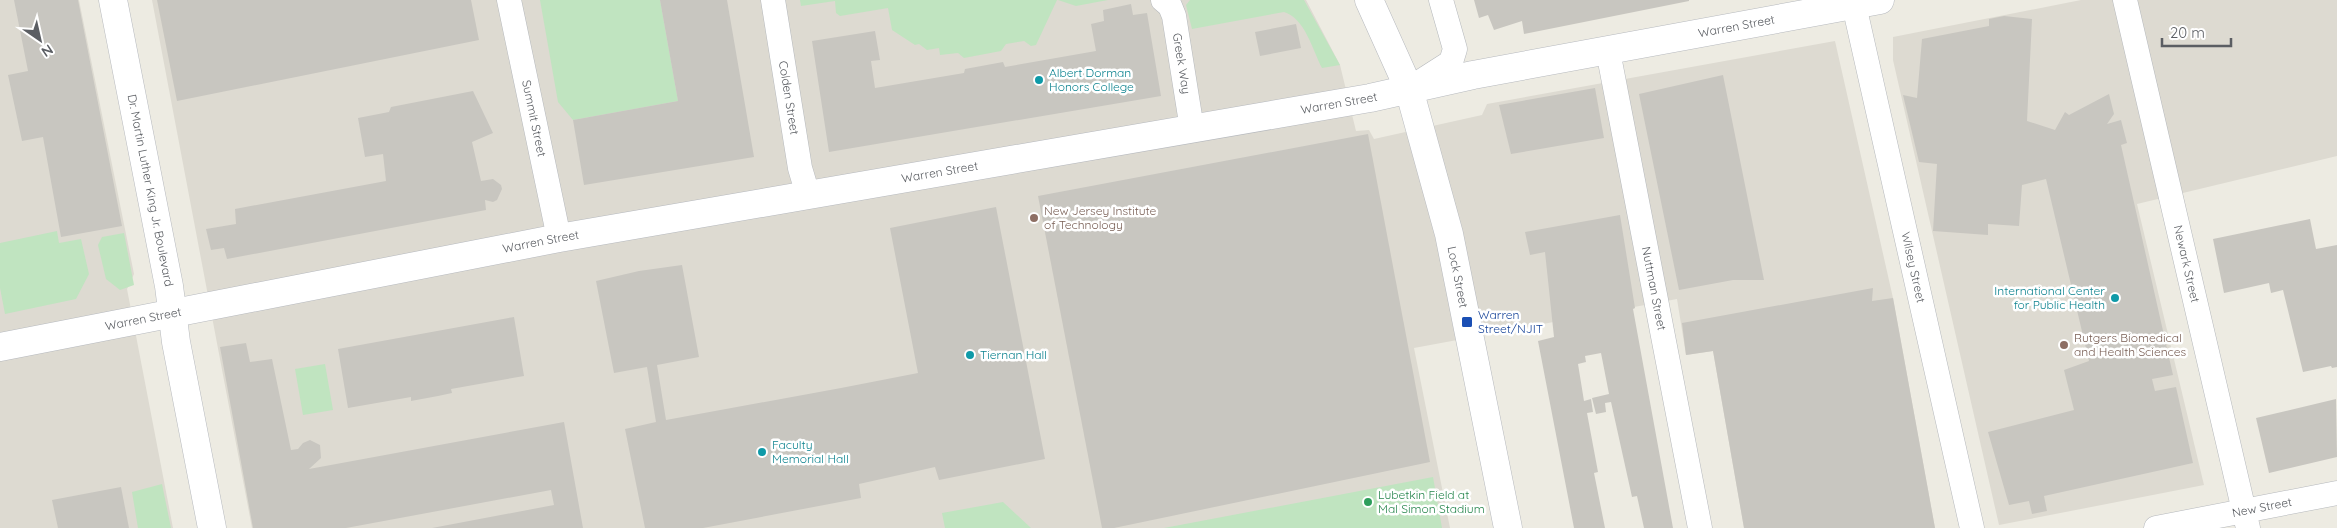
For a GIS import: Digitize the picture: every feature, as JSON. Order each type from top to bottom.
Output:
[{"type":"main road","name":"Dr. Martin Luther King Jr. Boulevard","points":[[113,0],[212,528]]},
{"type":"main road","name":"Lock Street","points":[[1369,0],[1410,89],[1449,234],[1508,528]]},
{"type":"main road","name":"Warren Street","points":[[0,347],[559,238],[1192,129],[1410,89],[1473,75],[1608,51],[1853,3]]},
{"type":"street","name":"Summit Street","points":[[509,0],[559,238]]},
{"type":"street","name":"Colden Street","points":[[773,0],[800,168],[808,195]]},
{"type":"street","name":"Greek Way","points":[[1163,0],[1170,6],[1174,16],[1192,129]]},
{"type":"street","points":[[1410,89],[1451,62],[1455,49],[1441,0]]},
{"type":"street","name":"Newark Street","points":[[2125,0],[2246,519]]},
{"type":"street","name":"Wilsey Street","points":[[1853,3],[1972,528]]},
{"type":"street","name":"Nuttman Street","points":[[1608,51],[1700,528]]},
{"type":"street","name":"New Street","points":[[2156,528],[2246,519],[2337,493]]},
{"type":"shaded area","points":[[0,0],[79,0],[134,274],[127,289],[173,528],[0,528]]},
{"type":"shaded area","name":"New Jersey Institute of Technology","points":[[152,0],[1306,0],[1340,65],[1356,131],[1369,130],[1374,139],[1482,115],[1487,104],[1835,41],[1893,298],[1935,528],[1744,528],[1713,351],[1686,355],[1677,299],[1414,348],[1450,528],[252,528]]},
{"type":"shaded area","name":"Rutgers Biomedical and Health Sciences","points":[[2081,0],[2337,0],[2337,156],[2137,204],[2204,485],[1999,525],[1893,60],[1893,37]]},
{"type":"green space","points":[[540,0],[660,0],[678,101],[573,120],[558,102]]},
{"type":"green space","points":[[800,0],[1057,0],[1036,45],[1031,46],[1024,41],[1006,44],[1001,51],[964,58],[958,53],[940,55],[939,48],[927,50],[919,44],[915,45],[892,30],[888,8],[840,16],[836,13],[835,1],[801,6]]},
{"type":"green space","points":[[1058,0],[1108,0],[1076,6]]},
{"type":"green space","points":[[1190,0],[1304,0],[1340,65],[1322,68],[1308,36],[1298,21],[1291,15],[1284,12],[1192,29],[1186,5]]},
{"type":"green space","points":[[57,231],[59,243],[81,239],[89,274],[76,299],[5,314],[0,288],[0,243]]},
{"type":"green space","points":[[124,233],[134,285],[120,290],[106,279],[98,245],[102,237]]},
{"type":"green space","points":[[325,364],[333,410],[303,415],[295,369]]},
{"type":"green space","name":"Lubetkin Field at Mal Simon Stadium","points":[[1433,477],[1442,528],[1164,528]]},
{"type":"green space","points":[[162,484],[171,528],[138,528],[132,492]]},
{"type":"green space","points":[[1003,502],[1031,528],[945,528],[942,513]]},
{"type":"building","points":[[14,0],[78,0],[122,226],[61,237],[43,137],[22,141],[8,75],[28,71]]},
{"type":"building","points":[[157,0],[471,0],[479,40],[177,101]]},
{"type":"building","points":[[660,0],[727,0],[754,157],[584,185],[573,120],[678,101]]},
{"type":"building","points":[[1474,0],[1689,1],[1524,34],[1522,21],[1494,30],[1488,15],[1479,18]]},
{"type":"building","name":"Albert Dorman Honors College","points":[[1131,4],[1133,15],[1147,13],[1161,96],[829,152],[812,41],[875,31],[880,60],[871,61],[875,88],[964,73],[965,69],[1003,62],[1005,67],[1096,51],[1091,24],[1104,21],[1103,10]]},
{"type":"building","name":"International Center for Public Health","points":[[2004,16],[2032,19],[2027,121],[2055,130],[2065,112],[2069,115],[2109,94],[2114,114],[2107,124],[2121,120],[2127,143],[2121,145],[2173,375],[2152,379],[2155,391],[2176,387],[2193,463],[2044,496],[2047,511],[2032,514],[2029,501],[2009,505],[1988,432],[2074,410],[2064,370],[2089,361],[2046,179],[2022,185],[2019,226],[1988,224],[1988,235],[1933,231],[1937,164],[1919,162],[1903,95],[1917,98],[1922,39],[1989,26],[1989,19]]},
{"type":"building","points":[[1296,24],[1301,48],[1260,56],[1255,32]]},
{"type":"building","points":[[1723,75],[1764,280],[1733,280],[1679,290],[1639,94]]},
{"type":"building","points":[[1595,88],[1604,138],[1511,154],[1499,105]]},
{"type":"building","points":[[473,91],[493,133],[472,142],[481,181],[493,179],[501,185],[502,189],[497,200],[493,202],[485,200],[486,210],[227,259],[224,248],[211,250],[206,229],[236,224],[235,209],[386,181],[383,154],[365,157],[358,118],[389,112],[391,107]]},
{"type":"building","points":[[1368,134],[1430,462],[1114,528],[1102,528],[1038,196]]},
{"type":"building","points":[[996,207],[1045,459],[939,480],[935,467],[859,484],[861,498],[703,528],[645,528],[625,429],[656,422],[647,367],[614,373],[596,281],[639,271],[682,265],[699,357],[657,365],[666,420],[841,388],[918,373],[890,228]]},
{"type":"building","points":[[1620,215],[1635,308],[1633,309],[1673,528],[1644,528],[1637,496],[1632,497],[1611,402],[1605,403],[1606,412],[1596,414],[1592,398],[1609,394],[1601,353],[1585,356],[1586,362],[1578,364],[1584,401],[1591,399],[1593,412],[1587,413],[1598,472],[1594,473],[1605,528],[1574,528],[1538,341],[1554,337],[1545,252],[1530,255],[1525,232]]},
{"type":"building","points":[[2310,219],[2316,249],[2337,245],[2337,367],[2332,368],[2331,366],[2303,372],[2283,290],[2271,293],[2269,283],[2224,293],[2213,239]]},
{"type":"building","points":[[1873,288],[1872,301],[1893,298],[1935,528],[1744,528],[1713,351],[1686,355],[1682,323]]},
{"type":"building","points":[[514,317],[524,376],[451,389],[452,393],[411,401],[411,397],[348,408],[338,349]]},
{"type":"building","points":[[246,343],[250,362],[272,359],[291,450],[298,449],[303,443],[310,440],[320,445],[321,458],[309,469],[564,422],[583,528],[432,528],[554,505],[551,490],[346,528],[253,528],[220,347]]},
{"type":"building","points":[[2336,399],[2337,457],[2269,473],[2256,418]]},
{"type":"building","points":[[121,487],[129,528],[58,528],[52,500]]},
{"type":"place","name":"Albert Dorman Honors College","points":[[1039,80]]},
{"type":"place","name":"New Jersey Institute of Technology","points":[[1034,218]]},
{"type":"place","name":"International Center for Public Health","points":[[2115,298]]},
{"type":"place","name":"Warren Street/NJIT","points":[[1467,322]]},
{"type":"place","name":"Rutgers Biomedical and Health Sciences","points":[[2064,345]]},
{"type":"place","name":"Tiernan Hall","points":[[970,355]]},
{"type":"place","name":"Faculty Memorial Hall","points":[[762,452]]},
{"type":"place","name":"Lubetkin Field at Mal Simon Stadium","points":[[1368,502]]}]
